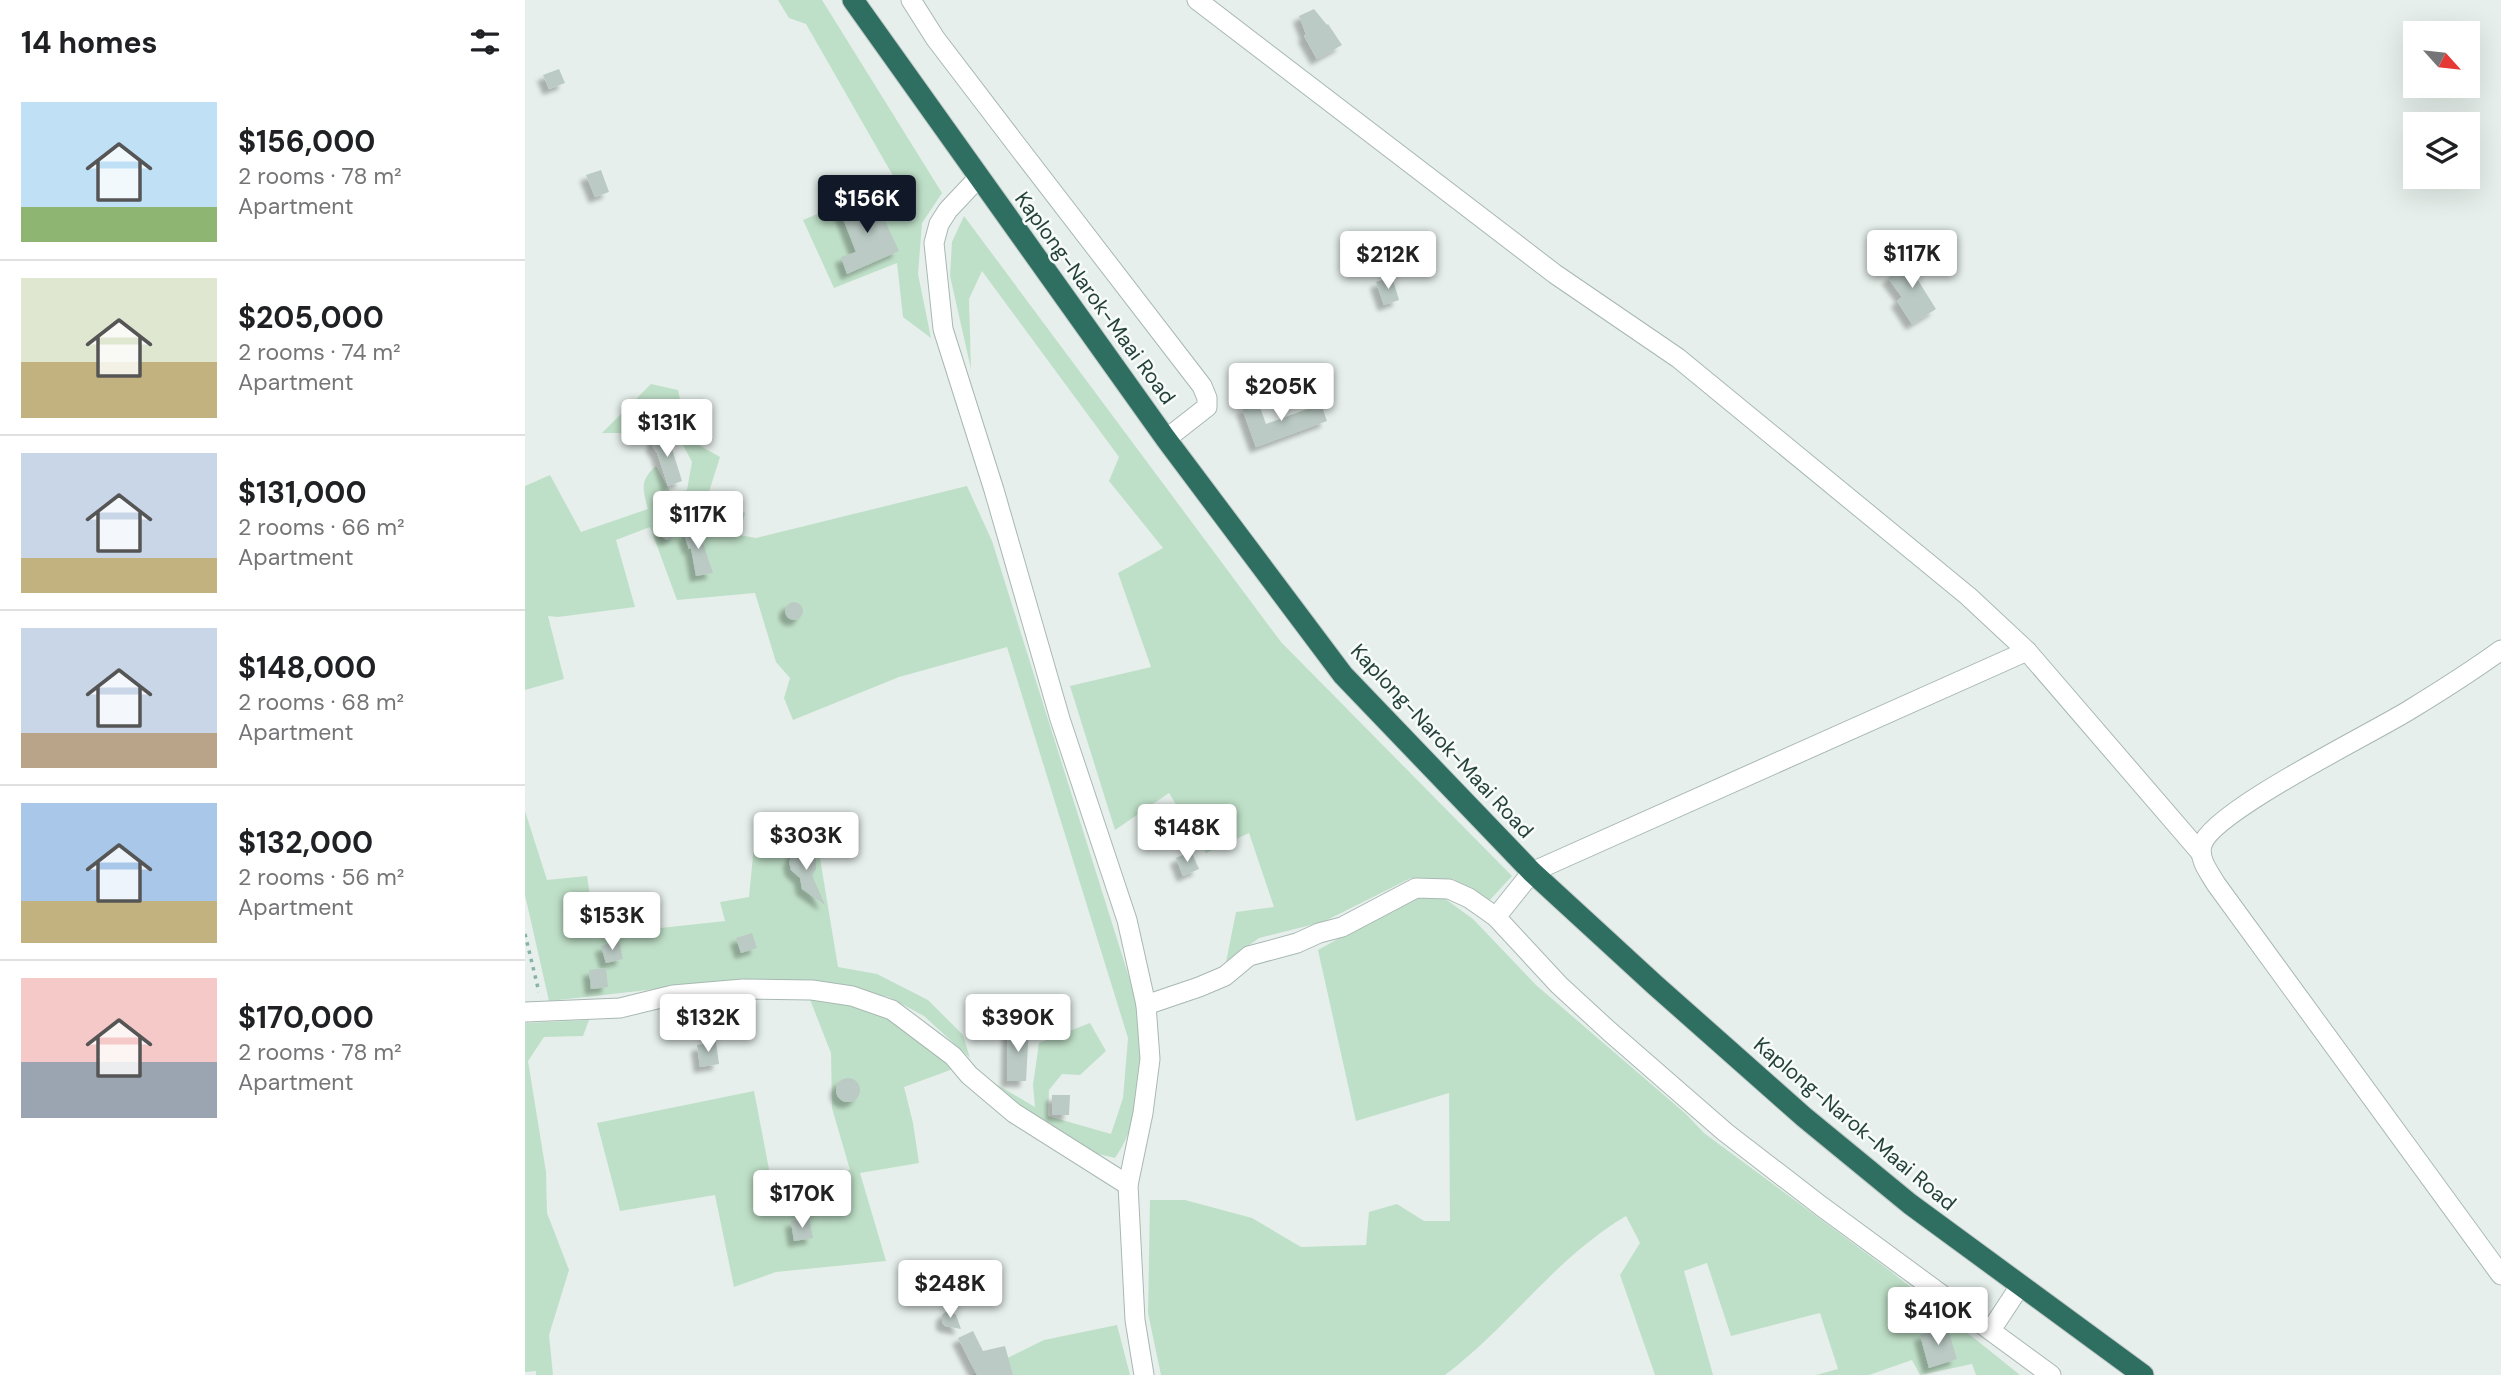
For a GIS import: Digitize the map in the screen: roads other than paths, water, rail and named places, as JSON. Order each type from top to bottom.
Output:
[{"type":"highway","name":"Kaplong-Narok-Maai Road","points":[[853,0],[1166,439],[1343,675],[1532,872],[1804,1117],[1910,1204],[2143,1375]]},
{"type":"street","points":[[911,0],[935,38],[1202,386],[1207,398],[1206,407],[1166,439]]},
{"type":"street","points":[[1197,0],[1555,274],[1678,358],[1968,596],[2027,651],[2201,853]]},
{"type":"street","points":[[979,177],[948,210],[939,224],[934,243],[943,329],[994,490],[1060,719],[1127,920],[1146,1005],[1150,1059],[1143,1112],[1128,1185],[1135,1321],[1144,1375]]},
{"type":"street","points":[[2501,650],[2411,709],[2255,799],[2219,824],[2202,843],[2201,853],[2203,862],[2216,884],[2501,1275]]},
{"type":"street","points":[[1496,917],[1532,872],[2027,651]]},
{"type":"street","points":[[1146,1005],[1225,976],[1249,956],[1342,927],[1416,888],[1450,889],[1469,898],[1496,917],[1569,994],[1725,1132],[2051,1375]]},
{"type":"street","points":[[534,1011],[620,1007],[674,995],[743,989],[812,990],[852,996],[892,1010],[953,1056],[969,1075],[1014,1113],[1128,1185]]},
{"type":"street","points":[[1991,1330],[2020,1286]]}]
